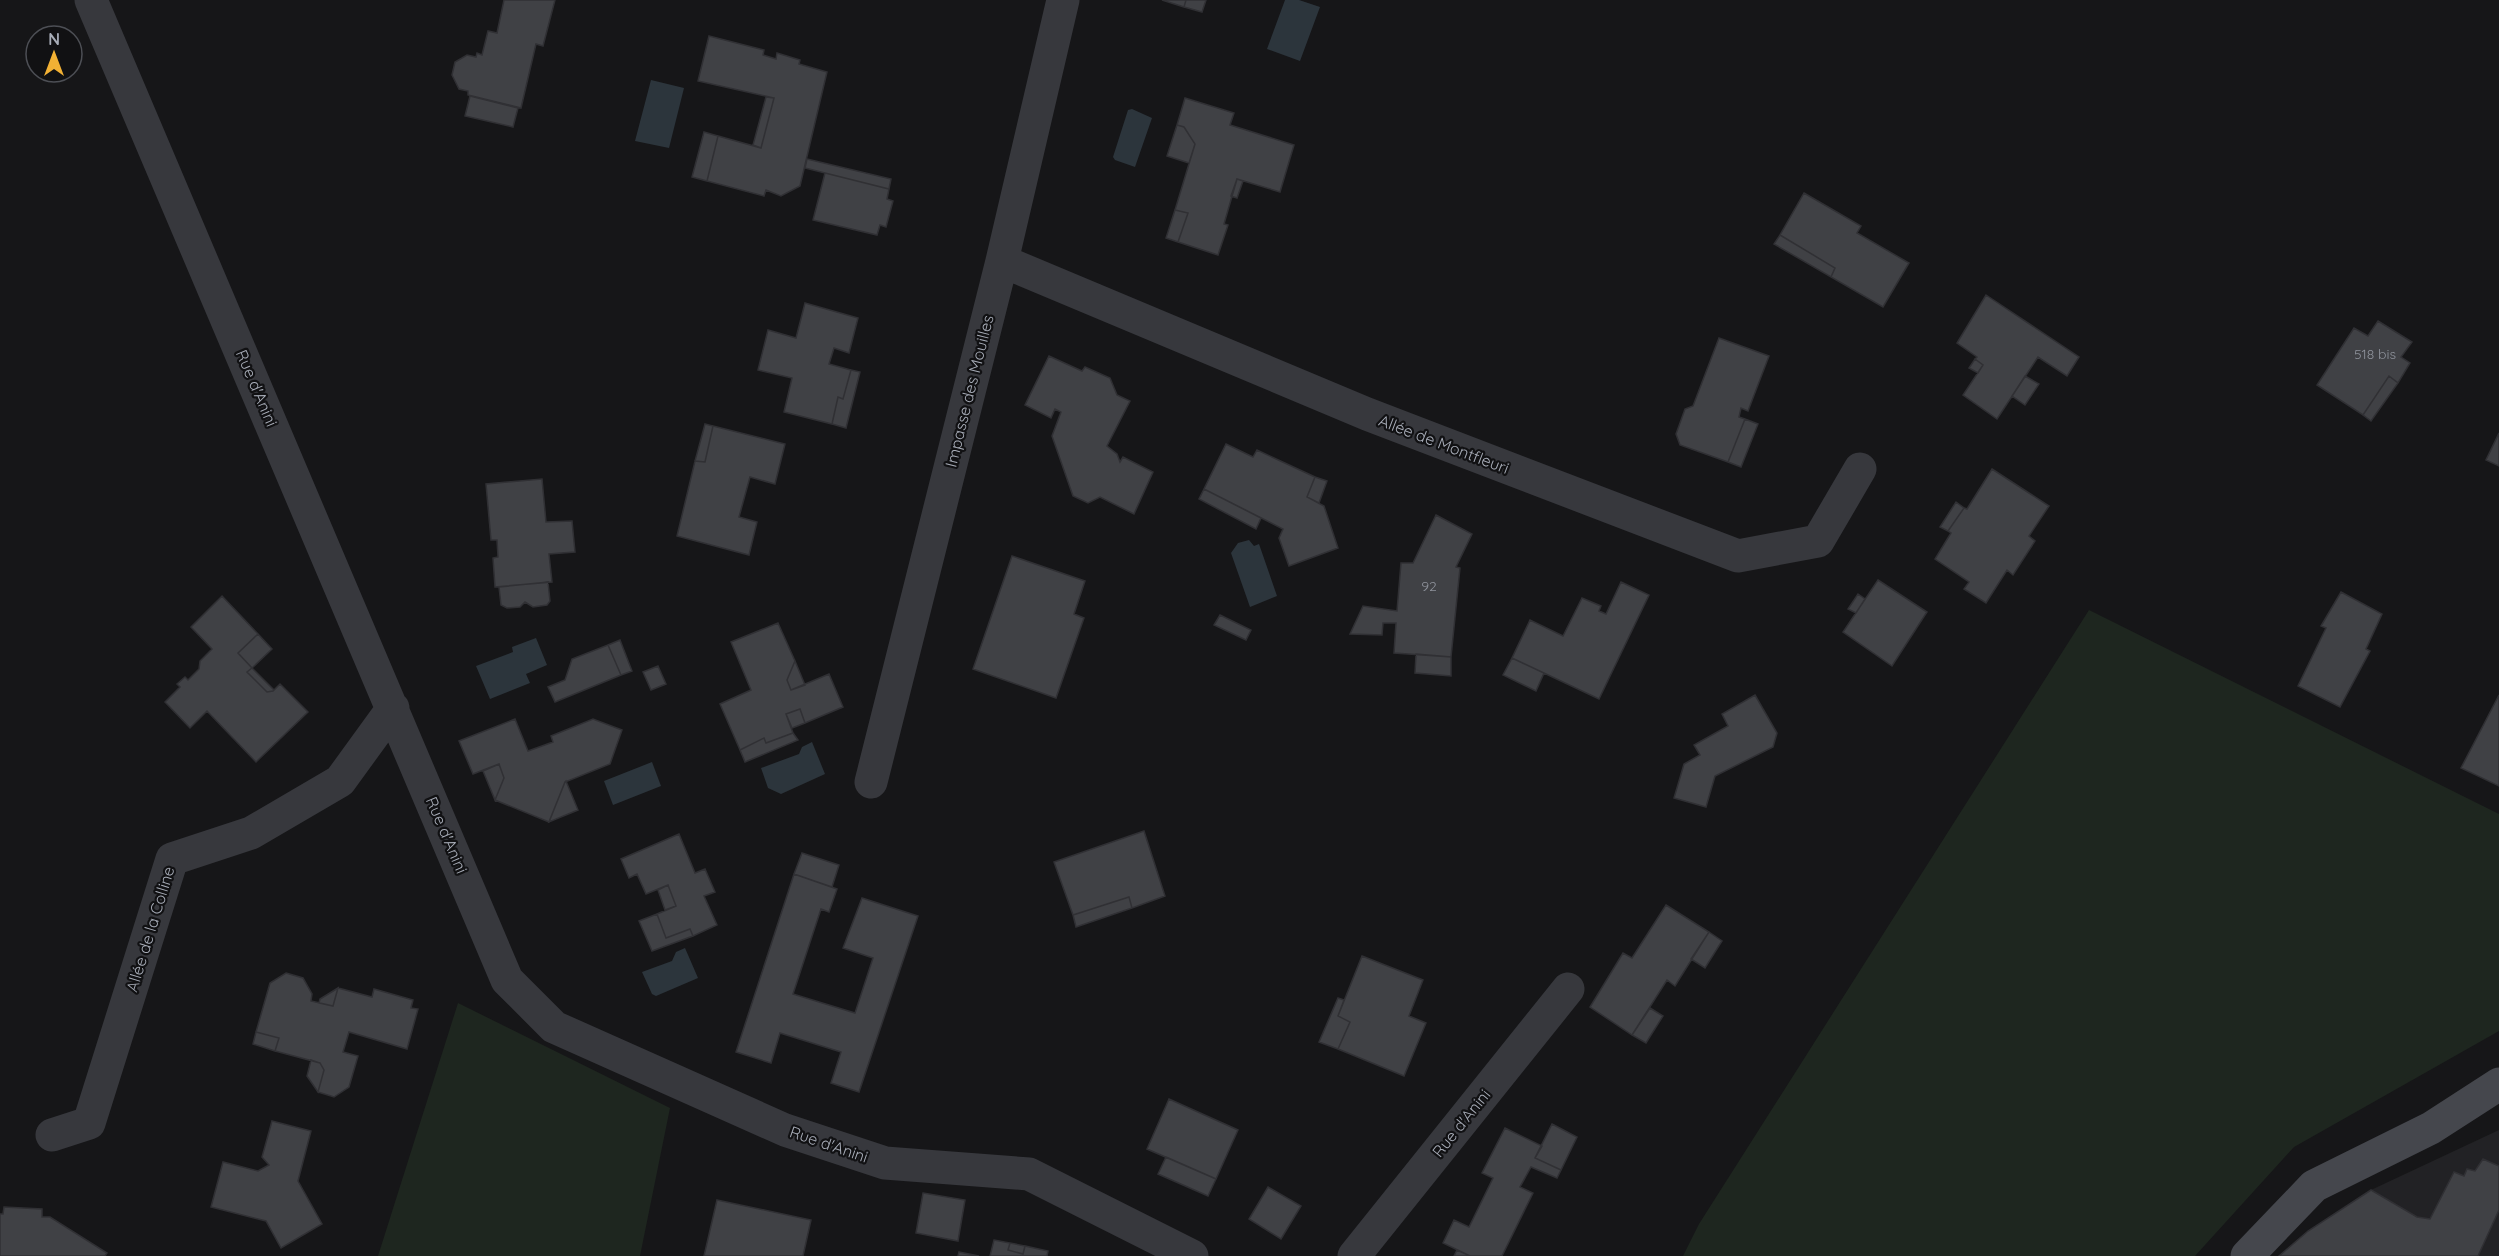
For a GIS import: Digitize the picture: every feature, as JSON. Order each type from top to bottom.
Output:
[{"type":"street","name":"Rue d'Anini","points":[[91,0],[507,980],[554,1027],[785,1130],[885,1163],[1029,1174],[1192,1256]]},
{"type":"street","name":"Impasse des Mouilles","points":[[872,782],[1002,261],[1063,0]]},
{"type":"street","name":"Allée de Montfleuri","points":[[1002,261],[1367,414],[1738,556],[1818,541],[1860,469]]},
{"type":"street","name":"Allée de la Colline","points":[[52,1136],[88,1123],[172,859],[251,833],[340,781],[393,708]]},
{"type":"street","name":"Rue d'Anini","points":[[1354,1256],[1568,989]]},
{"type":"street","points":[[2247,1256],[2314,1186],[2431,1128],[2499,1084]]},
{"type":"shaded area","points":[[1285,0],[1299,0],[1320,7],[1300,61],[1267,49]]},
{"type":"shaded area","points":[[651,80],[684,88],[669,148],[635,141]]},
{"type":"shaded area","points":[[1132,109],[1152,118],[1135,167],[1115,160],[1113,157],[1128,110]]},
{"type":"shaded area","points":[[1249,540],[1254,546],[1259,544],[1277,596],[1250,607],[1231,553],[1238,543]]},
{"type":"shaded area","points":[[2089,610],[2499,814],[2499,1031],[2294,1147],[2195,1256],[1683,1256],[1699,1224]]},
{"type":"shaded area","points":[[536,638],[547,665],[526,674],[530,683],[490,699],[476,666],[513,652],[512,647]]},
{"type":"shaded area","points":[[812,742],[825,774],[781,794],[768,788],[761,768],[799,754],[802,747]]},
{"type":"shaded area","points":[[652,762],[661,786],[613,805],[604,781]]},
{"type":"shaded area","points":[[685,948],[698,978],[656,996],[652,994],[642,972],[672,961],[676,952]]},
{"type":"shaded area","points":[[458,1003],[670,1108],[640,1256],[378,1256]]},
{"type":"shaded area","points":[[2499,1130],[2499,1256],[2279,1256],[2308,1231],[2371,1190]]},
{"type":"building","points":[[504,0],[555,0],[543,46],[536,44],[521,108],[468,95],[468,91],[459,89],[452,75],[455,62],[467,55],[476,57],[477,53],[482,55],[488,31],[497,33]]},
{"type":"building","points":[[1162,0],[1186,0],[1184,7]]},
{"type":"building","points":[[1186,0],[1206,0],[1202,12],[1184,7]]},
{"type":"building","points":[[709,36],[764,50],[763,55],[776,59],[777,53],[800,60],[799,64],[827,72],[800,186],[781,196],[766,190],[764,196],[707,181],[718,136],[761,148],[774,98],[698,81]]},
{"type":"building","points":[[470,96],[518,108],[513,127],[465,116]]},
{"type":"building","points":[[766,97],[774,98],[761,148],[753,145]]},
{"type":"building","points":[[1185,98],[1234,113],[1230,125],[1294,145],[1280,192],[1237,179],[1224,224],[1228,225],[1218,255],[1178,242],[1188,213],[1175,210],[1195,144],[1184,127],[1177,125]]},
{"type":"building","points":[[1177,125],[1184,127],[1195,144],[1189,163],[1167,156]]},
{"type":"building","points":[[704,132],[718,136],[707,181],[692,177]]},
{"type":"building","points":[[807,159],[891,179],[889,189],[805,168]]},
{"type":"building","points":[[825,173],[889,189],[887,199],[893,201],[886,227],[880,225],[877,235],[813,220]]},
{"type":"building","points":[[1237,179],[1243,181],[1237,198],[1231,196]]},
{"type":"building","points":[[1804,193],[1861,226],[1857,233],[1909,263],[1883,307],[1831,277],[1835,268],[1780,235]]},
{"type":"building","points":[[1175,210],[1188,213],[1178,242],[1166,238]]},
{"type":"building","points":[[1780,235],[1835,268],[1831,277],[1774,244]]},
{"type":"building","points":[[1986,295],[2079,357],[2067,376],[2038,357],[1997,419],[1963,395],[1983,365],[1975,359],[1977,357],[1957,343]]},
{"type":"building","points":[[805,303],[858,318],[849,353],[834,348],[829,364],[851,370],[843,399],[838,397],[832,424],[784,412],[792,378],[758,370],[768,330],[796,338]]},
{"type":"building","points":[[2378,321],[2412,342],[2401,357],[2410,363],[2398,383],[2389,376],[2363,415],[2317,385],[2354,328],[2368,336]]},
{"type":"building","points":[[1719,338],[1769,356],[1748,411],[1741,408],[1739,417],[1745,419],[1728,462],[1680,445],[1676,434],[1685,409],[1693,406]]},
{"type":"building","points":[[1049,356],[1082,371],[1085,367],[1110,378],[1117,395],[1130,401],[1107,446],[1117,454],[1120,462],[1123,457],[1153,472],[1134,514],[1100,497],[1088,503],[1073,496],[1052,436],[1061,412],[1055,409],[1051,418],[1025,405]]},
{"type":"building","points":[[1975,359],[1983,365],[1978,373],[1969,368]]},
{"type":"building","points":[[851,370],[860,372],[846,428],[832,424],[838,397],[843,399]]},
{"type":"building","points":[[2025,376],[2039,384],[2025,405],[2012,396]]},
{"type":"building","points":[[2389,376],[2398,383],[2371,421],[2363,415]]},
{"type":"building","points":[[1745,419],[1758,424],[1741,467],[1728,462]]},
{"type":"building","points":[[705,424],[713,426],[705,462],[695,461]]},
{"type":"building","points":[[713,426],[785,444],[775,484],[750,477],[739,517],[757,522],[749,555],[677,536],[695,461],[705,462]]},
{"type":"building","points":[[2499,433],[2499,466],[2486,460]]},
{"type":"building","points":[[1226,444],[1253,457],[1257,450],[1315,477],[1307,497],[1324,506],[1338,548],[1289,566],[1279,538],[1283,529],[1204,489]]},
{"type":"building","points":[[1992,469],[2049,506],[2029,536],[2035,541],[2013,575],[2007,570],[1986,603],[1964,589],[1969,582],[1935,559],[1951,533],[1948,531],[1964,508],[1967,509]]},
{"type":"building","points":[[1315,477],[1327,481],[1319,503],[1307,497]]},
{"type":"building","points":[[542,479],[546,522],[572,521],[575,552],[549,554],[552,582],[495,587],[493,558],[498,557],[497,540],[491,540],[486,484]]},
{"type":"building","points":[[1204,489],[1261,518],[1256,529],[1199,499]]},
{"type":"building","points":[[1956,502],[1964,508],[1948,531],[1940,527]]},
{"type":"building","points":[[1436,515],[1472,534],[1456,567],[1460,568],[1451,657],[1394,653],[1396,623],[1383,623],[1382,635],[1350,634],[1363,606],[1397,611],[1401,563],[1413,563]]},
{"type":"building","points":[[1012,556],[1085,581],[1074,614],[1084,618],[1056,698],[973,669]]},
{"type":"building","points":[[1878,580],[1927,612],[1892,666],[1843,632]]},
{"type":"building","points":[[548,582],[550,601],[547,605],[533,607],[525,602],[520,607],[507,608],[501,605],[499,587]]},
{"type":"building","points":[[1621,582],[1649,595],[1599,699],[1512,658],[1530,620],[1563,636],[1582,598],[1601,606],[1599,611],[1606,614]]},
{"type":"building","points":[[2341,592],[2382,614],[2366,649],[2370,651],[2340,707],[2298,686],[2326,628],[2321,626]]},
{"type":"building","points":[[1858,594],[1865,599],[1856,613],[1848,609]]},
{"type":"building","points":[[222,596],[258,634],[238,653],[252,668],[247,672],[267,692],[273,691],[280,684],[308,712],[256,762],[207,711],[190,728],[165,702],[180,687],[177,684],[185,677],[188,680],[199,669],[200,661],[212,649],[191,627]]},
{"type":"building","points":[[1220,615],[1251,630],[1246,640],[1214,625]]},
{"type":"building","points":[[778,623],[795,661],[787,680],[791,690],[829,674],[843,707],[805,723],[800,709],[786,714],[793,733],[766,743],[764,738],[740,750],[720,704],[751,690],[731,642]]},
{"type":"building","points":[[258,634],[272,649],[252,668],[238,653]]},
{"type":"building","points":[[620,640],[632,671],[621,675],[608,645]]},
{"type":"building","points":[[608,645],[621,675],[555,702],[548,687],[565,680],[572,659]]},
{"type":"building","points":[[1416,654],[1451,657],[1451,676],[1415,673]]},
{"type":"building","points":[[1512,658],[1544,673],[1536,691],[1503,675]]},
{"type":"building","points":[[795,661],[805,685],[791,690],[787,680]]},
{"type":"building","points":[[658,666],[666,684],[651,690],[643,672]]},
{"type":"building","points":[[252,668],[273,691],[267,692],[247,672]]},
{"type":"building","points":[[1755,695],[1777,733],[1773,747],[1715,776],[1706,807],[1674,798],[1684,764],[1700,755],[1694,745],[1728,726],[1722,714]]},
{"type":"building","points":[[2499,695],[2499,786],[2461,768]]},
{"type":"building","points":[[800,709],[805,723],[792,728],[786,714]]},
{"type":"building","points":[[515,719],[528,751],[553,742],[551,736],[593,719],[622,730],[610,764],[565,782],[549,822],[495,800],[504,778],[499,764],[473,774],[459,741]]},
{"type":"building","points":[[793,733],[798,740],[745,762],[740,750],[764,738],[766,743]]},
{"type":"building","points":[[499,764],[504,778],[495,800],[483,771]]},
{"type":"building","points":[[565,782],[578,810],[549,822]]},
{"type":"building","points":[[1144,831],[1165,896],[1132,908],[1129,897],[1073,915],[1054,862]]},
{"type":"building","points":[[679,834],[695,873],[705,869],[715,892],[704,896],[717,925],[693,936],[690,929],[666,938],[657,914],[676,906],[668,885],[646,894],[637,874],[629,878],[621,859]]},
{"type":"building","points":[[802,853],[839,865],[832,887],[794,874]]},
{"type":"building","points":[[794,874],[837,889],[829,912],[821,909],[793,994],[855,1013],[873,958],[843,948],[862,898],[918,916],[859,1092],[831,1083],[841,1052],[780,1033],[771,1063],[736,1052]]},
{"type":"building","points":[[668,885],[676,906],[665,910],[658,890]]},
{"type":"building","points":[[1129,897],[1132,908],[1076,927],[1073,915]]},
{"type":"building","points":[[1666,905],[1709,932],[1675,986],[1667,980],[1632,1035],[1590,1007],[1623,953],[1632,958]]},
{"type":"building","points":[[657,914],[666,938],[690,929],[693,936],[652,951],[639,921]]},
{"type":"building","points":[[1709,932],[1722,941],[1705,968],[1691,959]]},
{"type":"building","points":[[1362,956],[1423,980],[1409,1016],[1426,1023],[1404,1076],[1338,1049],[1350,1022],[1338,1016]]},
{"type":"building","points":[[286,973],[303,978],[312,994],[311,1001],[333,1006],[338,988],[372,997],[374,989],[413,1000],[411,1008],[418,1009],[407,1049],[349,1032],[343,1052],[358,1056],[349,1087],[334,1097],[318,1092],[324,1070],[320,1063],[275,1051],[279,1038],[256,1032],[270,983]]},
{"type":"building","points":[[338,988],[333,1006],[319,1003],[320,999]]},
{"type":"building","points":[[1338,998],[1344,1000],[1338,1016],[1350,1022],[1338,1049],[1319,1042]]},
{"type":"building","points":[[1650,1008],[1663,1016],[1646,1043],[1632,1035]]},
{"type":"building","points":[[256,1032],[279,1038],[275,1051],[253,1044]]},
{"type":"building","points":[[311,1060],[320,1063],[324,1070],[318,1092],[307,1076]]},
{"type":"building","points":[[1169,1099],[1238,1130],[1216,1179],[1147,1149]]},
{"type":"building","points":[[272,1121],[311,1131],[298,1181],[322,1224],[281,1248],[266,1221],[211,1207],[223,1162],[258,1171],[269,1165],[262,1157]]},
{"type":"building","points":[[1552,1124],[1577,1137],[1561,1170],[1535,1158]]},
{"type":"building","points":[[1505,1128],[1542,1146],[1535,1158],[1561,1170],[1557,1178],[1531,1167],[1520,1187],[1533,1193],[1502,1256],[1470,1256],[1443,1243],[1454,1220],[1469,1227],[1493,1178],[1482,1173]]},
{"type":"building","points":[[1166,1157],[1216,1179],[1208,1196],[1158,1174]]},
{"type":"building","points":[[2483,1159],[2499,1166],[2499,1210],[2478,1256],[2279,1256],[2308,1231],[2371,1190],[2417,1217],[2430,1219],[2454,1172],[2464,1176],[2467,1169],[2475,1171]]},
{"type":"building","points":[[1268,1187],[1301,1206],[1281,1239],[1249,1219]]},
{"type":"building","points":[[923,1193],[965,1200],[958,1241],[916,1233]]},
{"type":"building","points":[[717,1200],[811,1220],[803,1256],[704,1256]]},
{"type":"building","points":[[4,1207],[42,1209],[42,1217],[50,1217],[107,1253],[105,1256],[0,1256],[0,1214],[3,1214]]},
{"type":"building","points":[[994,1240],[1010,1243],[1008,1250],[1023,1254],[1025,1246],[1048,1251],[1047,1256],[990,1256]]},
{"type":"building","points":[[1010,1243],[1025,1246],[1023,1254],[1008,1250]]},
{"type":"building","points":[[1457,1250],[1470,1256],[1454,1256]]},
{"type":"building","points":[[959,1252],[979,1256],[958,1256]]}]
